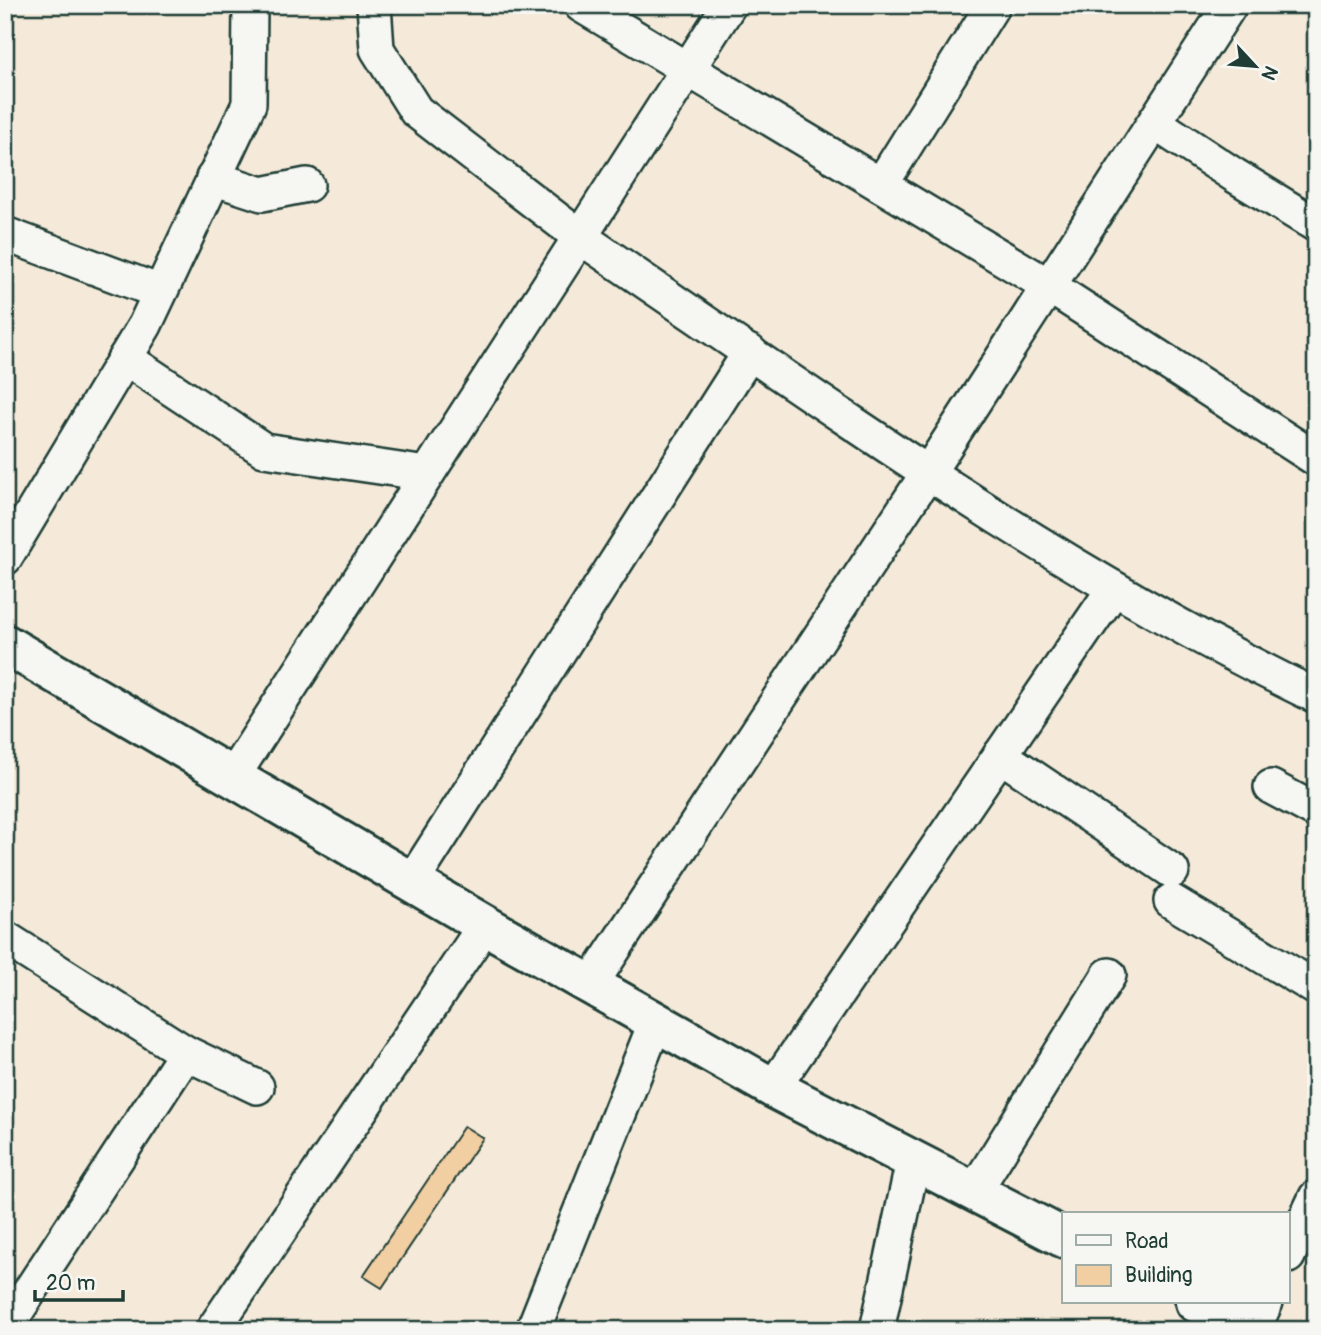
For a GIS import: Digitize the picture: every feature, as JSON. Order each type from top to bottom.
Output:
[{"type":"main road","points":[[5,644],[485,925],[773,1088],[1062,1237]]},
{"type":"main road","points":[[1199,1304],[1253,1330]]},
{"type":"street","points":[[5,558],[145,325],[248,104],[250,5]]},
{"type":"street","points":[[374,5],[377,49],[416,111],[580,237],[928,472],[1113,590],[1316,696]]},
{"type":"street","points":[[581,5],[1049,286],[1316,459]]},
{"type":"street","points":[[233,776],[729,5]]},
{"type":"street","points":[[881,185],[993,5]]},
{"type":"street","points":[[591,984],[928,472],[1230,5]]},
{"type":"street","points":[[1155,123],[1316,225]]},
{"type":"street","points":[[214,178],[262,194],[307,185]]},
{"type":"street","points":[[5,234],[160,292]]},
{"type":"street","points":[[412,882],[750,352]]},
{"type":"street","points":[[125,358],[264,450],[427,474]]},
{"type":"street","points":[[773,1088],[1113,590]]},
{"type":"street","points":[[1000,755],[1172,886],[1316,988]]},
{"type":"street","points":[[1271,787],[1316,811]]},
{"type":"street","points":[[213,1330],[485,925]]},
{"type":"street","points":[[10,951],[186,1053],[257,1087]]},
{"type":"street","points":[[974,1192],[1109,975]]},
{"type":"street","points":[[533,1330],[656,1021]]},
{"type":"street","points":[[5,1329],[186,1053]]},
{"type":"street","points":[[877,1330],[913,1161]]},
{"type":"street","points":[[1290,1252],[1316,1197]]},
{"type":"street","points":[[1253,1330],[1265,1304]]},
{"type":"building","points":[[464,1126],[483,1138],[382,1288],[363,1276]]}]
